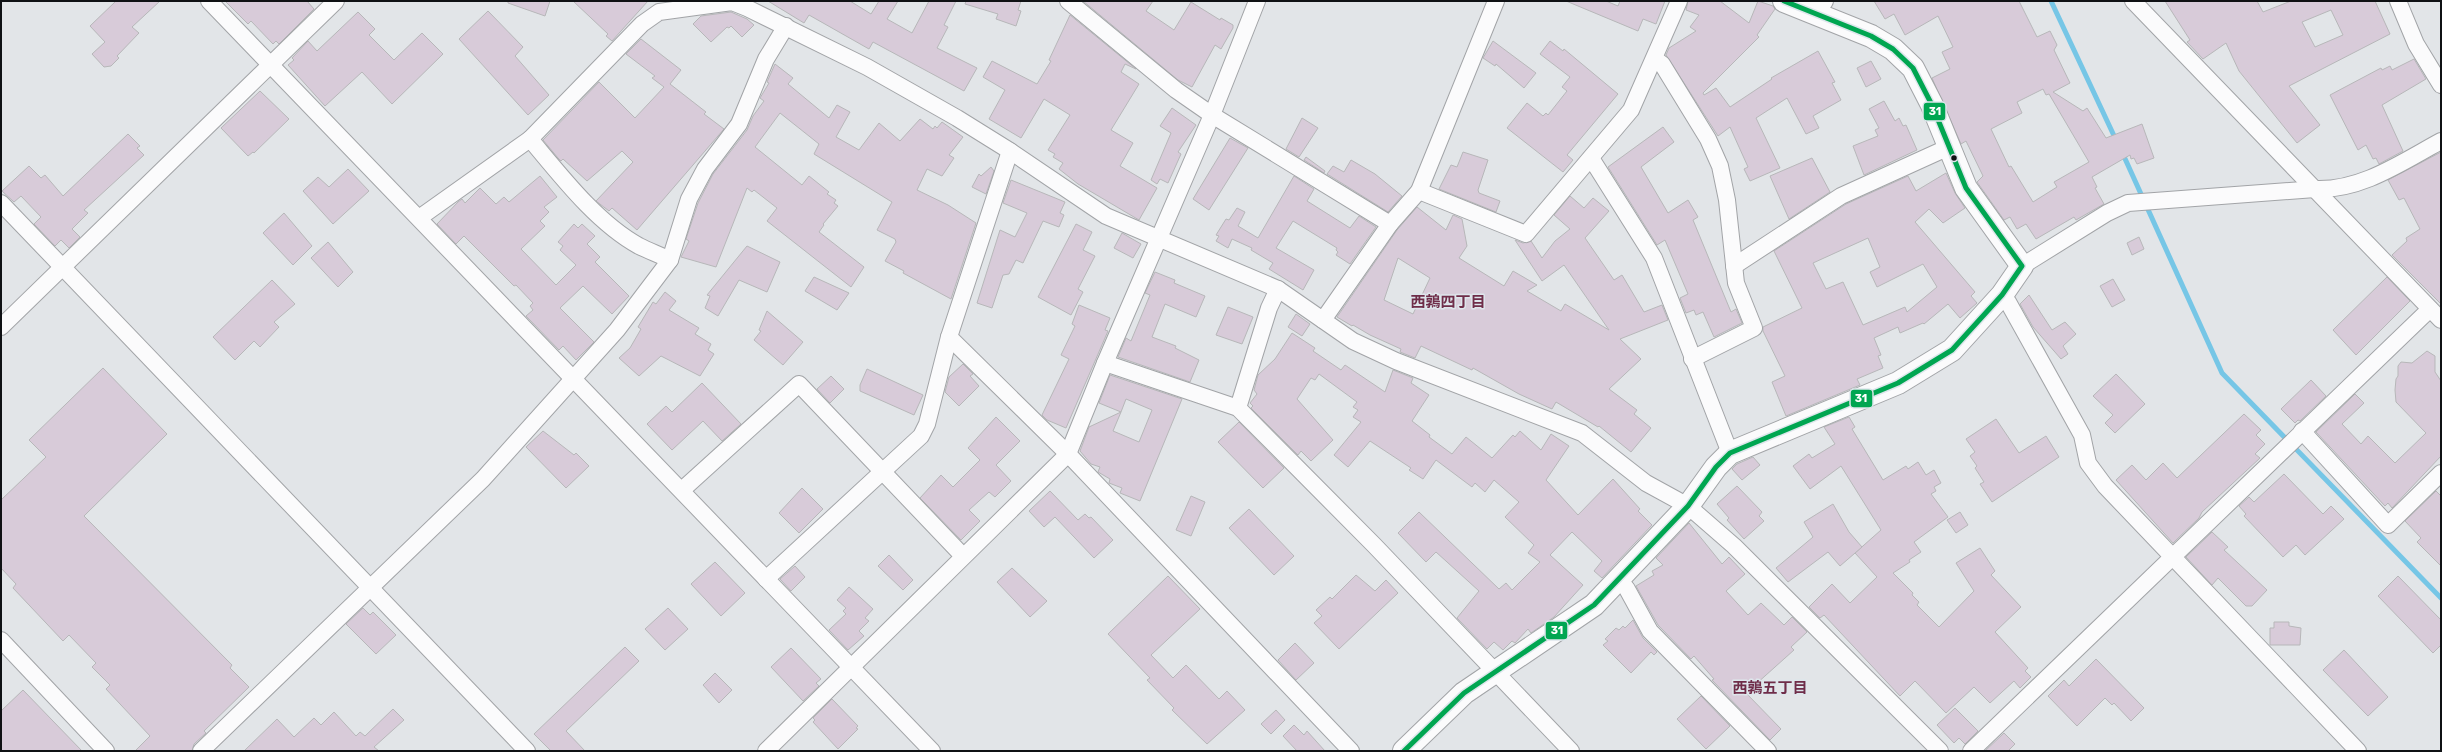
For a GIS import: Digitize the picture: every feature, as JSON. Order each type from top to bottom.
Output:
[{"type":"main road","points":[[1404,751],[1464,693],[1594,605],[1688,506],[1716,467],[1730,453],[1898,383],[1924,368],[1952,350],[2002,294],[2022,266],[1966,188],[1932,104],[1913,68],[1893,49],[1821,7],[1784,1]]},
{"type":"street","points":[[209,1],[932,751]]},
{"type":"street","points":[[1,327],[271,66],[336,1]]},
{"type":"street","points":[[419,218],[530,139],[642,24],[659,12],[732,1],[750,5],[786,26],[867,67],[1010,150],[1106,216],[1278,289],[1353,341],[1396,361],[1582,433],[1646,483],[1688,506],[1734,546],[1940,751]]},
{"type":"street","points":[[1068,1],[1176,90],[1212,115],[1390,224]]},
{"type":"street","points":[[766,751],[1068,454],[1105,363],[1212,115],[1257,1]]},
{"type":"street","points":[[1323,320],[1390,224],[1419,191],[1496,1]]},
{"type":"street","points":[[1419,191],[1526,234],[1631,110],[1655,59],[1679,1]]},
{"type":"street","points":[[1971,751],[2302,431],[2436,314],[2133,1]]},
{"type":"street","points":[[2398,1],[2416,44],[2441,85]]},
{"type":"street","points":[[201,751],[369,587],[483,479],[617,330],[670,260],[689,199],[705,169],[739,124],[766,59],[786,26]]},
{"type":"street","points":[[1655,59],[1662,64],[1708,139],[1720,166],[1727,200],[1736,283],[1754,328],[1692,359]]},
{"type":"street","points":[[530,139],[572,189],[608,222],[638,246],[670,260]]},
{"type":"street","points":[[2022,266],[2107,213],[2128,203],[2148,200],[2316,189],[2334,190],[2378,175],[2441,140]]},
{"type":"street","points":[[1734,266],[1841,196],[1949,148]]},
{"type":"street","points":[[766,579],[921,436],[927,424],[949,337],[1010,150]]},
{"type":"street","points":[[1591,158],[1654,258],[1692,359],[1730,453]]},
{"type":"street","points":[[1,203],[527,751]]},
{"type":"street","points":[[1238,408],[1269,308],[1278,289]]},
{"type":"street","points":[[2002,294],[2008,302],[2082,436],[2088,463],[2105,486],[2358,751]]},
{"type":"street","points":[[949,337],[1068,454],[1351,751]]},
{"type":"street","points":[[1105,363],[1238,408],[1570,751]]},
{"type":"street","points":[[682,490],[799,384],[963,556]]},
{"type":"street","points":[[2302,431],[2388,525],[2441,473]]},
{"type":"street","points":[[1619,579],[1627,589],[1650,631],[1768,751]]},
{"type":"street","points":[[1,640],[106,751]]},
{"type":"building","points":[[116,1],[160,1],[132,27],[139,33],[117,56],[119,58],[111,66],[104,67],[92,54],[105,42],[90,26]]},
{"type":"building","points":[[225,1],[307,1],[314,9],[279,44],[276,41],[273,44],[251,21],[248,24]]},
{"type":"building","points":[[508,1],[550,1],[545,16],[508,3]]},
{"type":"building","points":[[573,1],[648,1],[612,41],[606,36],[608,34]]},
{"type":"building","points":[[768,1],[850,1],[871,14],[879,1],[898,1],[887,19],[912,33],[929,1],[956,1],[944,25],[948,27],[937,48],[977,68],[964,91],[873,42],[869,49],[809,15],[804,23]]},
{"type":"building","points":[[966,1],[1021,1],[1018,10],[1021,11],[1016,26],[996,19],[998,14],[965,4]]},
{"type":"building","points":[[1083,1],[1153,1],[1146,11],[1174,30],[1191,2],[1220,20],[1221,18],[1233,25],[1233,28],[1221,49],[1215,45],[1192,87],[1178,80]]},
{"type":"building","points":[[1566,1],[1606,1],[1618,6],[1620,1],[1665,1],[1656,24],[1643,19],[1638,31]]},
{"type":"building","points":[[1688,1],[1720,1],[1749,23],[1758,1],[1773,6],[1775,9],[1757,35],[1759,37],[1703,93],[1704,95],[1716,88],[1730,107],[1772,79],[1771,78],[1818,51],[1835,82],[1832,83],[1841,100],[1813,116],[1819,128],[1806,134],[1787,98],[1756,118],[1780,168],[1750,181],[1744,169],[1748,167],[1730,127],[1718,136],[1666,55],[1669,48],[1696,31],[1690,27],[1699,15],[1686,10]]},
{"type":"building","points":[[1874,1],[2019,1],[2037,37],[2050,31],[2057,45],[2054,50],[2070,83],[2053,92],[2083,111],[2087,108],[2106,138],[2142,124],[2154,158],[2137,164],[2134,158],[2131,159],[2130,155],[2092,177],[2097,187],[2095,188],[2104,204],[2076,220],[2074,217],[2036,239],[2026,224],[2017,229],[2010,217],[2004,220],[1977,182],[1983,176],[1966,141],[1961,144],[1932,78],[1950,69],[1942,52],[1953,47],[1938,16],[1905,35],[1894,14],[1885,19]],"holes":[[[2043,89],[2046,95],[2049,94],[2089,162],[2054,182],[2057,187],[2033,202],[2011,166],[2009,167],[1991,129],[2022,113],[2017,102]]]},
{"type":"building","points":[[2165,1],[2257,1],[2263,12],[2291,1],[2375,1],[2390,34],[2289,86],[2320,125],[2297,143],[2239,71],[2226,43],[2203,59],[2187,42],[2190,40]],"holes":[[[2331,10],[2343,35],[2315,47],[2302,22]]]},
{"type":"building","points":[[488,11],[523,47],[515,56],[549,95],[528,115],[459,39]]},
{"type":"building","points":[[358,12],[375,29],[369,35],[394,60],[422,33],[443,54],[392,104],[362,72],[325,106],[288,65],[294,60],[292,58],[308,41],[317,51]]},
{"type":"building","points":[[731,12],[747,19],[754,25],[742,37],[731,26],[729,28],[727,27],[711,42],[693,24],[701,16]]},
{"type":"building","points":[[1070,15],[1136,69],[1125,64],[1121,72],[1139,84],[1111,130],[1133,143],[1120,166],[1157,188],[1139,220],[1078,184],[1059,169],[1063,163],[1053,157],[1055,154],[1048,150],[1070,115],[1044,99],[1021,138],[989,119],[1005,90],[983,77],[992,61],[1037,84],[1051,61],[1049,60]]},
{"type":"building","points":[[641,39],[681,70],[670,84],[706,112],[704,114],[724,129],[637,230],[612,208],[609,211],[596,201],[633,162],[622,151],[587,181],[563,159],[561,161],[543,140],[599,82],[635,118],[664,87],[652,78],[655,76],[626,54]]},
{"type":"building","points":[[1493,41],[1536,73],[1524,88],[1496,64],[1495,66],[1483,58]]},
{"type":"building","points":[[1550,41],[1563,51],[1564,49],[1618,94],[1567,155],[1573,160],[1563,172],[1507,128],[1527,103],[1543,116],[1546,113],[1548,115],[1567,91],[1562,87],[1570,77],[1540,54]]},
{"type":"building","points":[[2414,59],[2426,79],[2382,105],[2403,151],[2379,164],[2376,158],[2373,159],[2366,145],[2358,150],[2330,95],[2381,68],[2382,70],[2390,66],[2392,70]]},
{"type":"building","points":[[1871,61],[1881,79],[1866,87],[1857,68]]},
{"type":"building","points":[[775,64],[793,78],[788,84],[829,118],[837,105],[850,112],[836,137],[859,150],[879,123],[900,141],[920,119],[933,129],[935,126],[937,128],[942,122],[963,137],[949,155],[954,158],[942,176],[927,169],[917,190],[948,205],[976,223],[951,299],[903,273],[904,271],[885,261],[896,242],[895,239],[877,230],[892,202],[814,154],[819,144],[780,113],[755,147],[802,185],[809,176],[829,192],[827,194],[836,200],[834,203],[838,206],[823,224],[824,225],[819,232],[864,267],[851,287],[767,221],[777,208],[754,190],[752,192],[747,188],[716,267],[681,257],[689,241],[686,239],[698,203],[713,174],[747,130],[753,116],[764,101],[760,98],[769,83],[767,82]]},
{"type":"building","points":[[260,91],[289,119],[254,153],[253,152],[248,156],[221,128]]},
{"type":"building","points":[[1884,101],[1895,121],[1899,118],[1903,126],[1906,125],[1917,150],[1864,175],[1853,146],[1878,136],[1875,130],[1879,128],[1869,109]]},
{"type":"building","points":[[1172,108],[1196,125],[1178,152],[1181,154],[1168,183],[1160,179],[1157,184],[1151,180],[1171,133],[1160,126]]},
{"type":"building","points":[[1302,118],[1318,128],[1299,157],[1286,149]]},
{"type":"building","points":[[1663,127],[1674,142],[1641,167],[1668,213],[1688,200],[1698,217],[1693,220],[1731,312],[1736,309],[1742,323],[1714,337],[1703,312],[1696,315],[1694,310],[1686,313],[1680,298],[1688,294],[1665,240],[1657,245],[1608,167]]},
{"type":"building","points":[[128,134],[140,146],[137,148],[144,155],[84,210],[88,213],[72,229],[80,237],[69,248],[61,240],[55,246],[34,224],[41,217],[21,196],[14,202],[2,191],[29,166],[41,178],[45,175],[63,196]]},
{"type":"building","points":[[1230,138],[1248,148],[1209,210],[1193,199]]},
{"type":"building","points":[[1463,152],[1488,160],[1478,190],[1479,193],[1500,201],[1496,212],[1439,189],[1451,165],[1457,167]]},
{"type":"building","points":[[2441,152],[2441,304],[2392,255],[2407,241],[2406,238],[2420,229],[2404,198],[2399,200],[2388,180]]},
{"type":"building","points":[[1306,157],[1325,171],[1324,173],[1304,160]]},
{"type":"building","points":[[1812,158],[1830,192],[1789,219],[1770,176]]},
{"type":"building","points":[[1351,160],[1375,174],[1402,196],[1388,212],[1327,174],[1333,166],[1344,172]]},
{"type":"building","points":[[991,167],[994,171],[986,194],[972,187],[979,174],[981,176]]},
{"type":"building","points":[[348,169],[369,191],[333,224],[303,191],[318,177],[329,187]]},
{"type":"building","points":[[1946,173],[1955,193],[1965,208],[1943,223],[1929,209],[1915,222],[1975,292],[1971,296],[1977,303],[1960,318],[1948,304],[1924,324],[1923,323],[1900,333],[1898,327],[1874,338],[1881,355],[1878,356],[1883,368],[1857,379],[1860,385],[1786,416],[1772,382],[1785,376],[1763,331],[1763,327],[1802,308],[1774,251],[1846,204],[1908,176],[1916,191]],"holes":[[[1868,238],[1880,267],[1870,272],[1877,287],[1923,264],[1937,287],[1907,312],[1905,307],[1863,325],[1843,282],[1826,289],[1813,263]]]},
{"type":"building","points":[[540,176],[557,197],[544,207],[549,212],[540,221],[545,226],[521,249],[556,285],[576,265],[560,250],[563,246],[558,242],[574,224],[578,228],[582,224],[595,236],[587,244],[600,257],[595,262],[629,296],[612,314],[583,286],[560,308],[594,342],[576,360],[563,346],[559,350],[526,316],[533,310],[530,306],[533,303],[516,285],[514,286],[464,236],[456,244],[437,224],[458,202],[462,199],[465,203],[480,188],[496,204],[504,197],[509,202]]},
{"type":"building","points":[[1294,176],[1314,189],[1307,201],[1350,228],[1359,216],[1376,227],[1350,264],[1336,255],[1338,252],[1336,250],[1337,248],[1293,221],[1276,248],[1314,270],[1303,290],[1269,269],[1273,263],[1251,250],[1252,248],[1232,239],[1228,248],[1216,241],[1219,236],[1216,235],[1226,219],[1229,220],[1237,208],[1245,212],[1238,226],[1258,238]]},
{"type":"building","points":[[1011,180],[1065,202],[1060,213],[1064,215],[1059,227],[1043,221],[1023,263],[1016,260],[1009,274],[1003,275],[992,308],[977,303],[1000,230],[1015,237],[1027,213],[1003,203]]},
{"type":"building","points":[[1570,196],[1584,208],[1593,198],[1609,211],[1585,238],[1614,280],[1622,275],[1644,312],[1662,305],[1668,320],[1620,339],[1641,359],[1609,389],[1637,410],[1634,414],[1651,428],[1631,452],[1599,426],[1598,427],[1556,402],[1552,409],[1519,394],[1473,368],[1472,370],[1421,346],[1415,358],[1400,352],[1401,349],[1370,335],[1353,325],[1352,326],[1337,317],[1397,230],[1417,207],[1446,230],[1453,215],[1462,219],[1467,246],[1459,258],[1504,286],[1513,271],[1537,285],[1527,291],[1561,311],[1565,304],[1609,330],[1564,265],[1542,281],[1515,240],[1523,243],[1531,241],[1542,258],[1555,241],[1570,229],[1554,215]],"holes":[[[1398,258],[1430,278],[1413,314],[1384,300]]]},
{"type":"building","points":[[284,213],[312,246],[293,265],[263,233]]},
{"type":"building","points":[[1076,224],[1092,232],[1083,250],[1095,256],[1078,289],[1083,292],[1071,315],[1038,297]]},
{"type":"building","points":[[1122,233],[1141,244],[1133,258],[1114,248]]},
{"type":"building","points":[[2139,237],[2144,249],[2132,255],[2127,243]]},
{"type":"building","points":[[328,242],[353,272],[338,287],[311,258]]},
{"type":"building","points":[[747,246],[780,262],[767,292],[739,280],[718,316],[705,308],[710,296],[707,295]]},
{"type":"building","points":[[1155,272],[1175,280],[1174,283],[1205,296],[1196,317],[1165,304],[1152,337],[1176,346],[1175,348],[1199,360],[1190,382],[1118,357],[1126,338],[1131,341],[1150,295],[1145,293]]},
{"type":"building","points":[[814,277],[849,293],[837,310],[805,291]]},
{"type":"building","points":[[2387,277],[2410,301],[2356,355],[2333,330]]},
{"type":"building","points":[[2113,279],[2125,300],[2112,307],[2100,286]]},
{"type":"building","points":[[272,280],[295,304],[274,322],[279,327],[260,347],[254,341],[235,360],[213,337]]},
{"type":"building","points":[[665,292],[676,301],[669,310],[699,328],[695,334],[711,344],[708,350],[714,354],[700,376],[661,356],[639,376],[619,358],[630,348],[641,329],[638,327],[653,302],[656,304]]},
{"type":"building","points":[[2029,295],[2052,330],[2065,322],[2076,334],[2063,346],[2068,354],[2061,359],[2033,327],[2020,304]]},
{"type":"building","points":[[1079,305],[1110,318],[1105,330],[1108,331],[1066,428],[1047,420],[1042,415],[1069,359],[1061,355],[1075,326],[1072,324]]},
{"type":"building","points":[[1228,307],[1253,317],[1242,344],[1216,335]]},
{"type":"building","points":[[767,311],[803,342],[783,365],[754,340],[761,331],[759,330]]},
{"type":"building","points":[[1296,314],[1310,324],[1302,336],[1288,327]]},
{"type":"building","points":[[1292,333],[1315,348],[1313,351],[1341,370],[1345,365],[1385,392],[1393,370],[1413,378],[1411,383],[1429,395],[1412,421],[1430,435],[1429,437],[1452,454],[1466,437],[1492,458],[1513,435],[1515,437],[1520,431],[1541,450],[1551,434],[1569,446],[1546,480],[1578,515],[1613,479],[1640,509],[1638,511],[1652,525],[1602,578],[1594,571],[1602,561],[1572,532],[1550,555],[1583,585],[1554,617],[1531,633],[1528,629],[1515,643],[1512,641],[1503,650],[1494,642],[1487,649],[1457,618],[1479,591],[1436,552],[1426,562],[1398,533],[1419,512],[1499,589],[1506,583],[1512,590],[1540,562],[1528,553],[1534,545],[1505,517],[1519,502],[1494,480],[1485,492],[1475,483],[1472,487],[1436,460],[1423,479],[1409,470],[1411,468],[1370,441],[1348,467],[1334,455],[1361,422],[1353,417],[1358,410],[1353,407],[1357,402],[1319,374],[1315,380],[1311,378],[1297,399],[1333,440],[1311,461],[1301,451],[1298,455],[1251,408],[1253,406],[1250,403],[1257,394],[1254,390],[1258,375],[1275,359]]},
{"type":"building","points":[[2427,351],[2435,356],[2435,372],[2441,381],[2441,456],[2392,508],[2388,503],[2385,506],[2316,432],[2355,394],[2364,403],[2342,424],[2361,444],[2368,436],[2395,463],[2426,433],[2396,402],[2395,390],[2396,379],[2398,376],[2398,366],[2401,362],[2412,363]]},
{"type":"building","points":[[963,364],[973,374],[970,376],[979,386],[959,406],[945,392],[949,377]]},
{"type":"building","points":[[103,368],[167,434],[84,516],[232,665],[230,668],[249,687],[204,731],[206,733],[194,744],[192,751],[135,751],[150,736],[106,689],[110,685],[92,667],[96,663],[69,635],[63,641],[13,588],[16,584],[1,568],[1,500],[46,457],[29,440]]},
{"type":"building","points":[[867,369],[923,395],[914,415],[860,391],[860,385]]},
{"type":"building","points":[[2116,374],[2145,404],[2115,433],[2105,423],[2113,415],[2093,396]]},
{"type":"building","points":[[1110,375],[1182,399],[1140,501],[1120,493],[1122,488],[1109,483],[1110,479],[1098,472],[1100,467],[1091,464],[1080,451],[1089,427],[1121,412],[1099,403]],"holes":[[[1126,399],[1152,410],[1139,442],[1113,431]]]},
{"type":"building","points":[[831,376],[844,389],[830,403],[817,389]]},
{"type":"building","points":[[2311,380],[2326,396],[2300,421],[2298,420],[2295,423],[2281,409]]},
{"type":"building","points":[[702,383],[741,424],[722,441],[703,421],[672,450],[647,424],[666,406],[672,412]]},
{"type":"building","points":[[2244,414],[2261,430],[2256,435],[2265,444],[2255,454],[2260,458],[2202,512],[2199,518],[2173,543],[2116,480],[2132,465],[2146,480],[2163,463],[2177,478]]},
{"type":"building","points":[[996,417],[1020,441],[996,465],[1011,481],[995,497],[989,492],[969,510],[980,521],[961,540],[920,498],[941,475],[953,487],[980,460],[968,448]]},
{"type":"building","points":[[1849,417],[1855,427],[1852,429],[1883,480],[1906,466],[1908,469],[1918,462],[1926,475],[1934,470],[1941,483],[1934,487],[1936,491],[1931,494],[1948,517],[1914,542],[1921,552],[1909,560],[1910,562],[1893,573],[1913,593],[1912,595],[1919,602],[1917,605],[1939,627],[1974,591],[1956,563],[1980,548],[1995,571],[1991,575],[2021,607],[1995,632],[2028,668],[2025,671],[2031,677],[2020,688],[2014,681],[1990,703],[1974,687],[1946,713],[1915,681],[1900,696],[1824,615],[1820,618],[1809,607],[1832,584],[1850,603],[1877,577],[1855,553],[1881,530],[1841,466],[1810,489],[1793,466],[1809,454],[1812,458],[1835,444],[1824,427]]},
{"type":"building","points":[[1996,419],[2019,453],[2046,436],[2059,457],[1992,502],[1980,484],[1984,482],[1975,468],[1977,466],[1970,456],[1975,452],[1966,439]]},
{"type":"building","points":[[1239,422],[1284,468],[1263,488],[1218,442]]},
{"type":"building","points":[[543,431],[574,455],[576,453],[589,466],[566,488],[526,447]]},
{"type":"building","points":[[1753,457],[1760,465],[1742,480],[1732,469],[1737,464]]},
{"type":"building","points":[[2284,474],[2323,514],[2331,506],[2344,519],[2305,555],[2296,545],[2283,557],[2244,516],[2246,514],[2239,506],[2249,497],[2254,502]]},
{"type":"building","points":[[1737,486],[1762,512],[1759,516],[1764,521],[1744,539],[1727,520],[1729,518],[1717,504]]},
{"type":"building","points":[[802,488],[823,509],[799,533],[779,513]]},
{"type":"building","points":[[1050,491],[1078,520],[1085,514],[1089,518],[1091,517],[1113,540],[1094,558],[1055,517],[1044,527],[1029,511]]},
{"type":"building","points":[[2436,491],[2441,496],[2441,566],[2417,542],[2421,538],[2405,521]]},
{"type":"building","points":[[1191,496],[1205,502],[1191,536],[1176,530]]},
{"type":"building","points":[[1833,504],[1849,532],[1862,547],[1840,566],[1828,552],[1788,582],[1776,568],[1813,537],[1804,522]]},
{"type":"building","points":[[1249,509],[1294,556],[1274,575],[1229,528]]},
{"type":"building","points":[[1960,512],[1968,525],[1956,533],[1947,520]]},
{"type":"building","points":[[1689,523],[1722,564],[1729,557],[1745,574],[1726,591],[1748,615],[1761,603],[1784,625],[1792,617],[1807,632],[1791,647],[1794,650],[1746,693],[1781,729],[1770,740],[1712,680],[1714,679],[1694,656],[1691,659],[1658,625],[1636,586],[1654,575],[1652,571],[1663,565],[1656,558]]},
{"type":"building","points":[[2212,532],[2228,547],[2224,550],[2267,590],[2252,606],[2246,606],[2218,578],[2212,585],[2186,557]]},
{"type":"building","points":[[889,555],[913,580],[903,590],[878,566]]},
{"type":"building","points":[[715,562],[745,593],[721,616],[691,584]]},
{"type":"building","points":[[795,566],[805,577],[791,591],[780,579]]},
{"type":"building","points":[[1012,568],[1047,601],[1030,617],[997,582]]},
{"type":"building","points":[[1356,575],[1375,591],[1386,580],[1398,593],[1339,649],[1314,623],[1322,616],[1316,610],[1330,597],[1332,599]]},
{"type":"building","points":[[1168,576],[1200,609],[1151,655],[1173,678],[1186,665],[1219,699],[1227,691],[1245,710],[1207,744],[1172,710],[1174,708],[1147,680],[1150,678],[1108,634]]},
{"type":"building","points":[[2398,576],[2441,620],[2441,645],[2433,653],[2378,596]]},
{"type":"building","points":[[849,587],[873,609],[865,618],[869,621],[859,631],[864,636],[848,650],[829,630],[846,614],[843,611],[846,608],[837,600]]},
{"type":"building","points":[[363,608],[370,615],[373,612],[396,635],[376,654],[346,624]]},
{"type":"building","points":[[668,608],[688,629],[665,650],[645,629]]},
{"type":"building","points":[[1633,620],[1643,638],[1657,652],[1654,655],[1651,652],[1631,673],[1603,645],[1608,641],[1605,639],[1616,628],[1619,630],[1623,626],[1625,628]]},
{"type":"building","points":[[2274,622],[2289,622],[2289,626],[2301,628],[2300,645],[2270,645],[2270,628],[2274,628]]},
{"type":"building","points":[[1295,643],[1314,663],[1296,680],[1278,660]]},
{"type":"building","points":[[625,647],[639,661],[566,731],[585,751],[551,751],[534,734]]},
{"type":"building","points":[[791,648],[821,679],[816,683],[819,686],[803,701],[771,667]]},
{"type":"building","points":[[2344,650],[2388,697],[2368,716],[2323,670]]},
{"type":"building","points":[[2096,659],[2144,708],[2131,721],[2114,703],[2112,705],[2105,698],[2077,726],[2048,696],[2064,680],[2069,686]]},
{"type":"building","points":[[715,673],[732,690],[719,703],[703,685]]},
{"type":"building","points":[[23,690],[82,751],[1,751],[1,711]]},
{"type":"building","points":[[1701,696],[1730,726],[1706,749],[1677,719]]},
{"type":"building","points":[[832,699],[858,726],[856,728],[858,729],[838,749],[813,722],[815,720],[813,718]]},
{"type":"building","points":[[1955,708],[1978,731],[1965,744],[1959,738],[1954,743],[1937,725]]},
{"type":"building","points":[[393,709],[404,720],[374,747],[379,751],[244,751],[277,719],[294,737],[314,718],[321,725],[334,712],[356,736],[360,732],[365,736]]},
{"type":"building","points":[[1276,710],[1285,720],[1271,734],[1261,724]]},
{"type":"building","points":[[1294,725],[1304,735],[1307,731],[1325,751],[1297,751],[1283,736]]},
{"type":"building","points":[[2004,733],[2015,744],[2008,751],[1985,751]]},
{"type":"waterway","points":[[2051,1],[2116,140]]},
{"type":"waterway","points":[[2122,152],[2222,373],[2441,598]]},
{"type":"transit line","name":"31","points":[[1404,751],[1464,693],[1594,605],[1688,506],[1716,467],[1730,453],[1898,383],[1952,350],[2002,295],[2022,266],[1966,188],[1932,105],[1913,68],[1893,49],[1871,36],[1784,1]]},
{"type":"district","name":"西鶉四丁目","points":[[1448,302]]},
{"type":"district","name":"西鶉五丁目","points":[[1770,688]]}]
